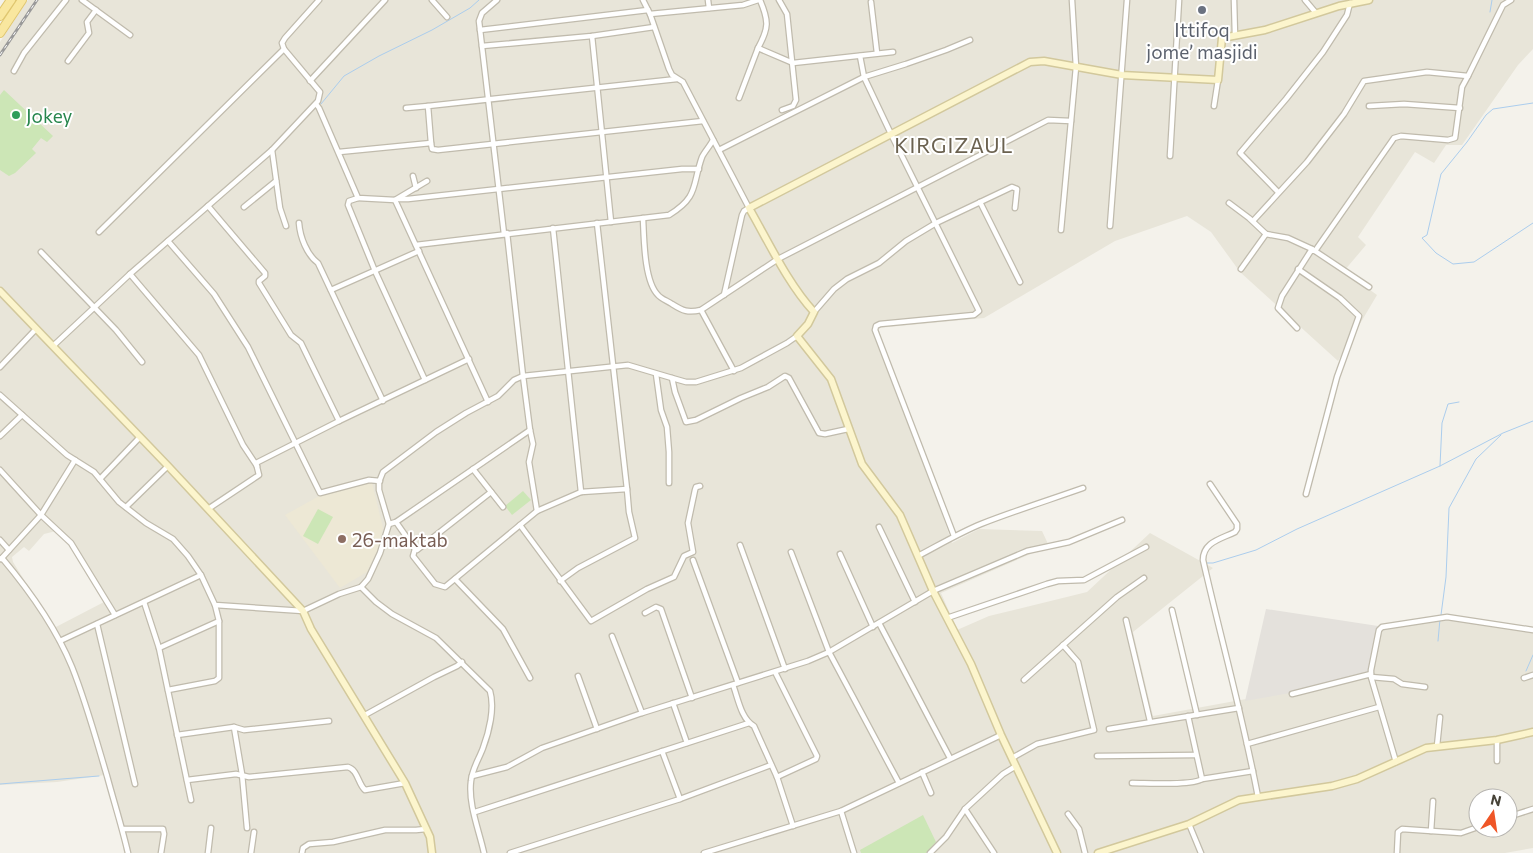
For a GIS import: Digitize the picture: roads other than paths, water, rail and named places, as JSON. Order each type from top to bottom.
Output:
[{"type":"main road","points":[[0,16],[11,0]]},
{"type":"main road","points":[[0,32],[22,0]]},
{"type":"street","points":[[14,70],[24,53],[66,0]]},
{"type":"street","points":[[82,0],[130,35]]},
{"type":"street","points":[[53,346],[130,274],[272,150],[316,104],[320,98],[320,92],[284,50],[283,41],[320,0]]},
{"type":"street","points":[[310,81],[385,0]]},
{"type":"street","points":[[432,0],[447,17]]},
{"type":"street","points":[[497,0],[482,13],[479,21],[498,189],[533,444],[529,462],[537,512]]},
{"type":"street","points":[[642,0],[649,12],[672,75],[683,82],[778,259],[814,312]]},
{"type":"street","points":[[708,0],[709,8]]},
{"type":"street","points":[[480,30],[649,12],[743,5],[759,0],[767,16],[768,27],[739,98]]},
{"type":"street","points":[[779,0],[786,14],[796,100],[793,106],[782,110]]},
{"type":"street","points":[[1061,230],[1076,68],[1072,0]]},
{"type":"street","points":[[1110,226],[1127,0]]},
{"type":"street","points":[[1170,156],[1179,0]]},
{"type":"street","points":[[1234,0],[1235,36]]},
{"type":"street","points":[[1305,0],[1316,14]]},
{"type":"street","points":[[1214,106],[1222,38],[1265,30],[1350,3],[1368,0]]},
{"type":"street","points":[[1297,328],[1278,308],[1282,296],[1298,269],[1313,250],[1325,239],[1394,138],[1401,136],[1452,139],[1456,135],[1462,87],[1503,5],[1511,0]]},
{"type":"street","points":[[871,2],[876,53]]},
{"type":"street","points":[[1278,192],[1240,153],[1323,52],[1347,15],[1350,3]]},
{"type":"street","points":[[68,61],[89,33],[87,22],[96,10]]},
{"type":"street","points":[[482,46],[592,36],[654,27]]},
{"type":"street","points":[[592,36],[612,222]]},
{"type":"street","points":[[719,150],[864,77],[914,62],[970,40]]},
{"type":"street","points":[[758,48],[793,63],[893,52]]},
{"type":"street","points":[[99,232],[284,50]]},
{"type":"street","points":[[860,56],[864,77],[978,312],[974,316],[880,324],[876,326],[875,330],[954,536]]},
{"type":"street","points":[[724,295],[744,211],[1030,62],[1040,61],[1122,74],[1218,80]]},
{"type":"street","points":[[1253,221],[1307,162],[1344,114],[1364,81],[1427,72],[1468,76]]},
{"type":"street","points":[[406,108],[677,78]]},
{"type":"street","points":[[316,104],[358,198]]},
{"type":"street","points":[[1369,106],[1404,104],[1460,108]]},
{"type":"street","points":[[428,106],[431,143],[434,150],[703,122]]},
{"type":"street","points":[[643,218],[647,266],[658,295],[678,308],[690,312],[701,310],[778,259],[1048,120],[1071,121]]},
{"type":"street","points":[[416,245],[662,216],[676,210],[689,198],[693,192],[703,156],[713,140]]},
{"type":"street","points":[[339,152],[431,143]]},
{"type":"street","points":[[272,150],[280,208],[286,226]]},
{"type":"street","points":[[425,380],[375,271],[348,205],[349,201],[358,198],[408,199],[682,169],[699,169]]},
{"type":"street","points":[[413,176],[416,188]]},
{"type":"street","points":[[244,207],[276,181]]},
{"type":"street","points":[[397,199],[427,181]]},
{"type":"street","points":[[215,605],[303,611],[339,594],[361,587],[368,579],[380,553],[389,524],[379,490],[380,480],[384,472],[436,432],[498,396],[514,380],[523,376],[632,365],[686,382],[696,382],[734,371],[797,336],[808,324],[814,312],[834,289],[846,279],[879,263],[906,241],[936,223],[1014,187],[1016,189],[1015,208]]},
{"type":"street","points":[[397,199],[488,402]]},
{"type":"street","points":[[980,202],[1020,282]]},
{"type":"street","points":[[1229,203],[1253,221],[1266,234],[1294,240],[1370,287]]},
{"type":"street","points":[[208,206],[265,273],[265,276],[259,283],[291,335],[301,343],[339,421]]},
{"type":"street","points":[[299,223],[302,239],[312,258],[318,263],[383,401]]},
{"type":"street","points":[[561,580],[578,568],[636,538],[629,512],[597,223]]},
{"type":"street","points":[[553,228],[581,492]]},
{"type":"street","points":[[1241,270],[1266,234]]},
{"type":"street","points":[[168,241],[214,294],[248,347],[320,493],[369,480],[380,480]]},
{"type":"street","points":[[331,290],[419,251]]},
{"type":"street","points":[[41,252],[95,307],[142,362]]},
{"type":"street","points":[[1298,269],[1340,298],[1359,316],[1337,377],[1306,494]]},
{"type":"street","points":[[130,274],[199,355],[243,445],[258,468]]},
{"type":"street","points":[[0,291],[168,466],[303,611],[311,629],[405,783],[430,837],[432,853]]},
{"type":"street","points":[[701,310],[734,371]]},
{"type":"street","points":[[0,367],[36,329]]},
{"type":"street","points":[[797,336],[831,379],[862,464],[900,515],[933,591],[971,664],[1001,735],[1056,853]]},
{"type":"street","points":[[208,509],[260,475],[256,463],[468,359]]},
{"type":"street","points":[[656,374],[661,410],[667,427],[669,483]]},
{"type":"street","points":[[672,378],[686,422],[696,420],[768,387],[785,376],[789,378],[819,433],[825,434],[848,429]]},
{"type":"street","points":[[0,395],[66,455],[94,472],[119,502],[146,523],[173,539],[201,575],[215,605],[218,621],[220,678],[216,681],[168,690]]},
{"type":"street","points":[[0,436],[22,415]]},
{"type":"street","points":[[389,524],[396,522],[530,430]]},
{"type":"street","points":[[100,479],[140,438]]},
{"type":"street","points":[[75,460],[41,515],[1,559],[30,594],[60,641],[72,667],[123,828],[128,853]]},
{"type":"street","points":[[126,507],[168,466]]},
{"type":"street","points":[[473,469],[503,507]]},
{"type":"street","points":[[0,470],[41,515],[72,544],[115,615]]},
{"type":"street","points":[[1210,484],[1237,524],[1235,532],[1210,543],[1203,554],[1203,560],[1216,622],[1239,708],[1258,797]]},
{"type":"street","points":[[520,525],[591,621],[646,589],[674,577],[684,556],[693,552],[688,523],[695,488],[700,486]]},
{"type":"street","points":[[918,556],[954,536],[982,524],[1083,488]]},
{"type":"street","points":[[415,549],[413,556],[435,584],[445,586],[537,512],[581,492],[627,489]]},
{"type":"street","points":[[415,549],[420,548],[491,492]]},
{"type":"street","points":[[472,776],[507,767],[542,748],[642,713],[785,669],[829,652],[933,591],[1027,551],[1069,542],[1122,520]]},
{"type":"street","points":[[396,522],[415,549]]},
{"type":"street","points":[[879,527],[915,602]]},
{"type":"street","points":[[0,540],[9,550]]},
{"type":"street","points":[[740,545],[785,669]]},
{"type":"street","points":[[947,618],[1047,584],[1058,581],[1084,580],[1146,547]]},
{"type":"street","points":[[791,552],[829,652],[899,783]]},
{"type":"street","points":[[840,554],[873,626]]},
{"type":"street","points":[[693,560],[736,684],[743,714],[749,723],[754,726],[778,777],[793,826]]},
{"type":"street","points":[[60,641],[201,575]]},
{"type":"street","points":[[1024,680],[1118,597],[1144,578]]},
{"type":"street","points":[[455,579],[503,629],[530,678]]},
{"type":"street","points":[[361,587],[383,608],[436,638],[487,687],[491,698],[490,719],[484,744],[472,776],[470,790],[484,853]]},
{"type":"street","points":[[144,602],[159,648],[191,800]]},
{"type":"street","points":[[645,613],[656,607],[661,609],[692,698]]},
{"type":"street","points":[[1172,610],[1197,715]]},
{"type":"street","points":[[1396,762],[1371,676],[1379,630],[1384,625],[1447,617],[1533,630]]},
{"type":"street","points":[[1126,620],[1150,721]]},
{"type":"street","points":[[159,648],[218,621]]},
{"type":"street","points":[[880,623],[950,758]]},
{"type":"street","points":[[97,624],[135,784]]},
{"type":"street","points":[[612,636],[642,713]]},
{"type":"street","points":[[1012,758],[1037,744],[1094,730],[1078,662],[1063,645]]},
{"type":"street","points":[[364,715],[462,662]]},
{"type":"street","points":[[775,672],[817,756],[816,759],[778,777]]},
{"type":"street","points":[[1524,678],[1533,675]]},
{"type":"street","points":[[578,676],[597,729]]},
{"type":"street","points":[[1292,694],[1371,676],[1394,679],[1402,684],[1425,687]]},
{"type":"street","points":[[673,704],[687,743]]},
{"type":"street","points":[[1247,744],[1379,707]]},
{"type":"street","points":[[1109,729],[1239,708]]},
{"type":"street","points":[[1188,716],[1202,780]]},
{"type":"street","points":[[1437,746],[1440,717]]},
{"type":"street","points":[[177,735],[234,727],[244,730],[329,721]]},
{"type":"street","points":[[474,812],[749,723]]},
{"type":"street","points":[[234,727],[242,774],[247,828]]},
{"type":"street","points":[[1098,853],[1189,824],[1231,803],[1348,782],[1366,776],[1421,750],[1437,746],[1497,740],[1533,732]]},
{"type":"street","points":[[706,853],[841,811],[1001,735]]},
{"type":"street","points":[[1497,740],[1497,760]]},
{"type":"street","points":[[662,751],[680,799]]},
{"type":"street","points":[[1097,756],[1196,755]]},
{"type":"street","points":[[510,853],[680,799],[771,765]]},
{"type":"street","points":[[930,853],[946,837],[965,809],[1003,774],[1016,766]]},
{"type":"street","points":[[187,780],[242,774],[249,777],[348,767],[354,770],[365,790],[405,783]]},
{"type":"street","points":[[1132,782],[1199,782],[1253,770]]},
{"type":"street","points":[[922,772],[931,793]]},
{"type":"street","points":[[1431,831],[1433,801]]},
{"type":"street","points":[[965,809],[994,853]]},
{"type":"street","points":[[1518,814],[1533,809]]},
{"type":"street","points":[[841,811],[854,853]]},
{"type":"street","points":[[1068,814],[1079,829],[1085,853]]},
{"type":"street","points":[[1189,824],[1201,853]]},
{"type":"street","points":[[123,828],[163,829],[161,853]]},
{"type":"street","points":[[208,853],[212,828]]},
{"type":"street","points":[[302,853],[303,848],[309,844],[333,842],[385,830],[416,830],[426,828]]},
{"type":"street","points":[[1397,853],[1398,832],[1400,830],[1461,833],[1468,831]]},
{"type":"street","points":[[251,853],[254,832]]},
{"type":"waterway","points":[[321,104],[344,76],[379,56],[432,30],[470,8],[479,0]]},
{"type":"waterway","points":[[1490,12],[1492,0]]},
{"type":"waterway","points":[[1533,103],[1493,109],[1486,115],[1441,174],[1427,235],[1422,238],[1436,253],[1453,264],[1474,262],[1533,223]]},
{"type":"waterway","points":[[1440,466],[1442,423],[1448,404],[1459,402]]},
{"type":"waterway","points":[[1206,563],[1213,563],[1256,550],[1297,529],[1440,466],[1503,433],[1533,421]]},
{"type":"waterway","points":[[1441,615],[1446,577],[1449,508],[1476,459],[1501,435]]},
{"type":"waterway","points":[[1438,641],[1440,619]]},
{"type":"waterway","points":[[1526,671],[1533,655]]},
{"type":"waterway","points":[[0,784],[99,776]]},
{"type":"railway","points":[[0,55],[37,0]]},
{"type":"place","name":"Ittifoq jome’ masjidi","points":[[1202,10]]},
{"type":"place","name":"Jokey","points":[[16,115]]},
{"type":"place","name":"26-maktab","points":[[342,539]]},
{"type":"district","name":"KIRGIZAUL","points":[[954,144]]}]
